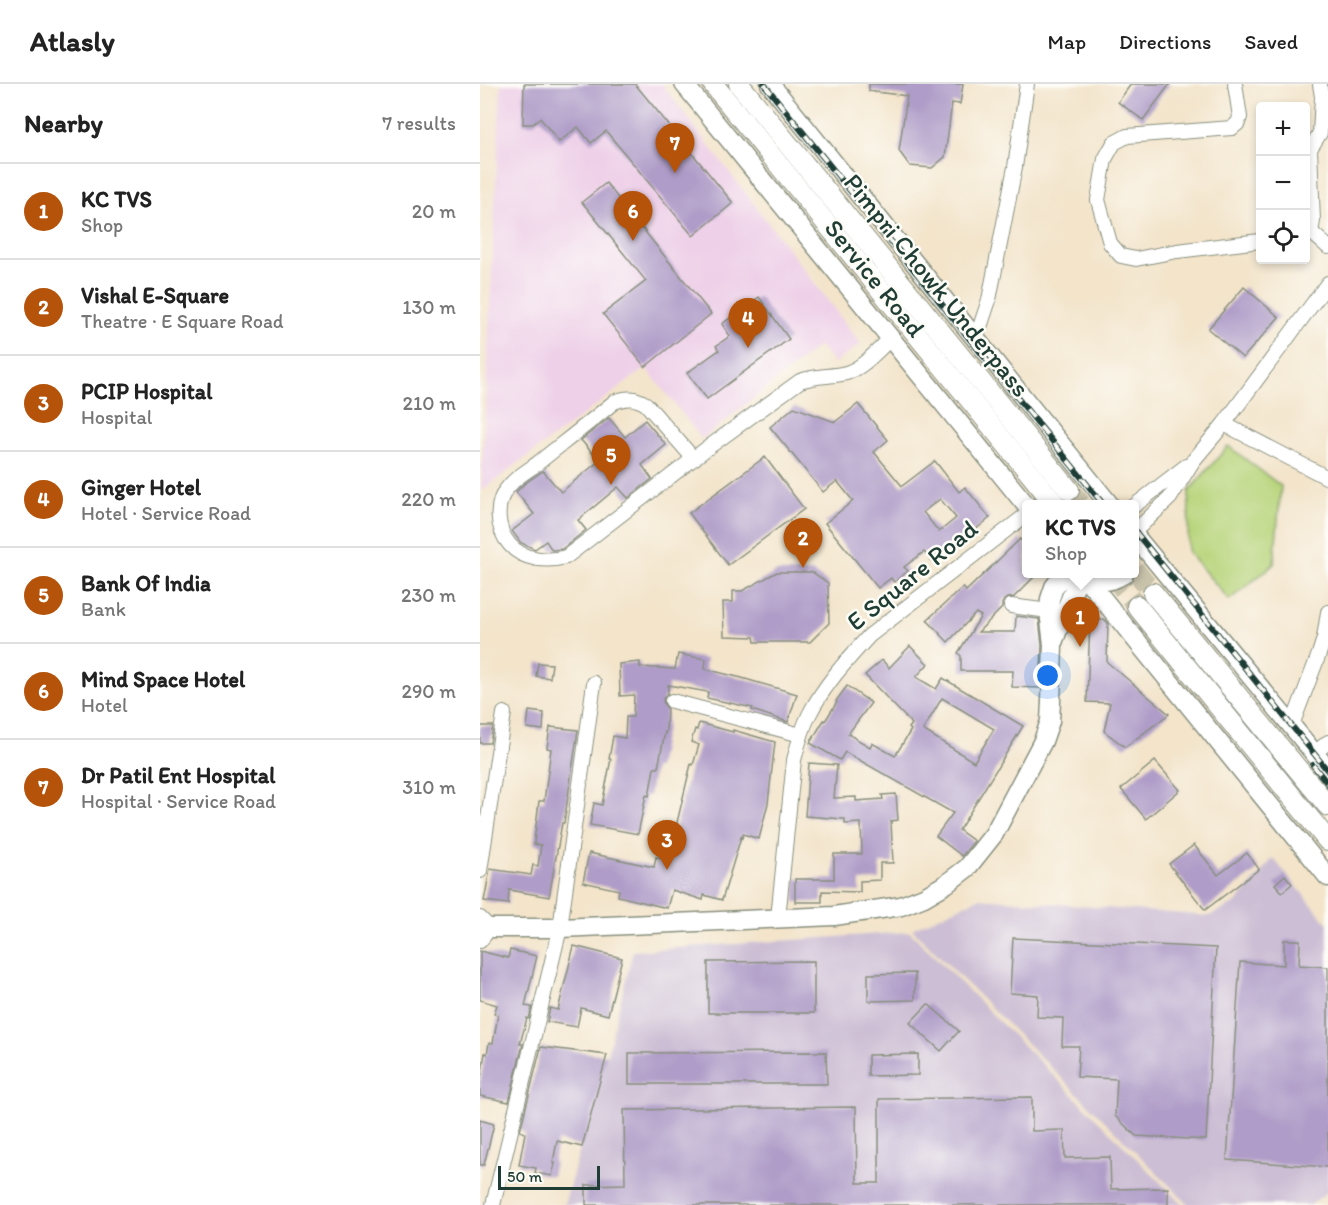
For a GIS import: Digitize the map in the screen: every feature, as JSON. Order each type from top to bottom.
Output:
[{"type":"highway","name":"Pimpri Chowk Underpass","points":[[713,84],[1052,500]]},
{"type":"highway","name":"Pimpri Chowk Underpass","points":[[739,84],[1069,490]]},
{"type":"highway","points":[[1153,593],[1328,806]]},
{"type":"highway","points":[[1137,606],[1328,841]]},
{"type":"main road","name":"Service Road","points":[[684,84],[1022,500]]},
{"type":"main road","name":"Service Road","points":[[770,84],[1106,500]]},
{"type":"main road","points":[[1139,539],[1292,725],[1321,747],[1328,770]]},
{"type":"main road","points":[[483,929],[560,928],[834,916],[901,906],[924,897],[946,884],[967,868],[994,834],[1043,741],[1050,721],[1053,645],[1050,599],[1060,578]]},
{"type":"main road","points":[[1053,645],[1080,578]]},
{"type":"main road","points":[[1083,578],[1328,877]]},
{"type":"main road","points":[[1090,578],[1106,581],[1115,578]]},
{"type":"street","points":[[976,339],[989,300],[1015,167],[1027,84]]},
{"type":"street","points":[[1235,84],[1240,117],[1238,123],[1232,128],[1127,136],[1114,143],[1105,159],[1098,200],[1110,243],[1121,256],[1136,259],[1177,251],[1256,241]]},
{"type":"street","points":[[1310,229],[1313,222],[1310,149],[1320,133],[1322,96],[1320,84]]},
{"type":"street","points":[[1310,234],[1328,247]]},
{"type":"street","points":[[1139,528],[1170,498],[1193,461],[1224,424],[1328,283]]},
{"type":"street","points":[[694,459],[646,404],[631,398],[622,399],[615,402],[509,486],[499,506],[498,519],[501,533],[517,552],[528,557],[552,560],[566,557],[800,381],[816,376],[847,373],[863,363],[891,338]]},
{"type":"street","points":[[1224,424],[1328,478]]},
{"type":"street","points":[[1139,502],[1193,461]]},
{"type":"street","name":"E Square Road","points":[[778,918],[793,769],[801,735],[810,714],[830,682],[869,636],[1022,518]]},
{"type":"street","points":[[1011,606],[1049,611]]},
{"type":"street","points":[[1292,725],[1319,654],[1328,612]]},
{"type":"street","points":[[493,1205],[560,928],[594,683]]},
{"type":"street","points":[[672,701],[801,735]]},
{"type":"street","points":[[480,871],[504,713]]},
{"type":"shaded area","points":[[501,84],[662,84],[861,344],[834,363],[819,346],[702,439],[646,368],[481,491]]},
{"type":"shaded area","points":[[1273,858],[1328,924],[1328,1191],[1311,1205],[1189,1205],[912,929],[979,898],[1209,916],[1236,903]]},
{"type":"shaded area","points":[[910,932],[1183,1205],[564,1205],[607,1055],[633,951]]},
{"type":"green space","points":[[1228,446],[1281,486],[1274,564],[1229,600],[1188,552],[1189,491]]},
{"type":"building","points":[[524,84],[635,84],[733,203],[693,236],[606,131],[591,143],[578,127],[559,142],[540,118],[533,124],[523,124]]},
{"type":"building","points":[[869,84],[963,84],[960,104],[952,103],[945,157],[932,168],[910,166],[899,151],[907,96],[869,91]]},
{"type":"building","points":[[1131,84],[1170,84],[1143,120],[1118,102]]},
{"type":"building","points":[[606,183],[711,314],[645,367],[603,314],[646,281],[582,202]]},
{"type":"building","points":[[1244,287],[1279,317],[1243,358],[1208,329]]},
{"type":"building","points":[[759,297],[789,339],[707,399],[687,373],[719,350],[716,346],[730,336],[722,324]]},
{"type":"building","points":[[858,404],[888,440],[874,452],[902,486],[935,461],[959,492],[965,487],[990,518],[932,561],[924,552],[904,567],[908,571],[894,582],[891,578],[878,588],[825,523],[853,501],[837,481],[823,492],[770,427],[794,407],[835,422]],"holes":[[[940,499],[956,518],[939,532],[923,512]]]},
{"type":"building","points":[[609,418],[625,437],[645,420],[666,445],[642,465],[652,479],[628,498],[618,487],[578,520],[586,530],[562,549],[552,550],[546,541],[535,549],[521,543],[512,531],[534,514],[516,492],[543,471],[561,492],[599,461],[581,440]]},
{"type":"building","points":[[765,457],[804,509],[728,565],[689,513]]},
{"type":"building","points":[[1020,539],[1022,541],[1022,578],[1033,578],[1014,597],[1004,600],[1002,608],[978,632],[1015,632],[1016,616],[1039,619],[1042,645],[1040,688],[1012,687],[1013,671],[961,671],[961,656],[958,653],[981,616],[976,613],[948,642],[927,620],[963,587],[966,591]]},
{"type":"building","points":[[777,572],[812,572],[828,583],[829,623],[810,642],[755,642],[754,637],[724,636],[723,602],[733,602],[733,591],[742,591]]},
{"type":"building","points":[[1090,619],[1105,620],[1108,623],[1107,662],[1169,714],[1125,747],[1104,731],[1110,703],[1087,702]]},
{"type":"building","points":[[910,646],[928,664],[916,677],[936,689],[943,678],[1023,726],[959,830],[974,841],[962,856],[936,836],[953,813],[845,752],[840,760],[810,743],[847,686],[871,703],[848,734],[870,747],[872,743],[895,756],[911,730],[909,728],[912,724],[865,675],[882,660],[889,668]],"holes":[[[942,698],[994,729],[974,762],[923,730]]]},
{"type":"building","points":[[678,654],[706,659],[705,669],[797,694],[788,722],[752,710],[753,708],[707,698],[708,692],[668,685],[668,693],[663,699],[667,708],[666,732],[658,768],[654,768],[649,796],[646,795],[638,834],[590,825],[594,803],[602,805],[613,736],[625,738],[626,717],[633,717],[634,695],[620,696],[619,664],[640,662],[640,667],[675,669]]},
{"type":"building","points":[[538,663],[552,664],[550,678],[536,676]]},
{"type":"building","points":[[529,711],[544,713],[543,730],[527,728]]},
{"type":"building","points":[[699,723],[775,742],[768,803],[759,839],[743,834],[741,837],[722,900],[704,895],[703,900],[672,890],[667,908],[618,896],[619,890],[583,882],[589,853],[654,867],[656,857],[668,860],[691,764],[693,765],[699,745],[691,742]]},
{"type":"building","points":[[480,726],[493,726],[490,743],[480,743]]},
{"type":"building","points":[[550,727],[578,730],[564,823],[562,823],[549,897],[509,890],[508,904],[484,901],[490,869],[531,875],[533,865],[538,866],[541,845],[534,844],[539,801],[544,801],[551,749],[547,748]]},
{"type":"building","points":[[1155,761],[1180,790],[1146,819],[1121,789]]},
{"type":"building","points":[[809,763],[837,765],[834,798],[856,797],[856,801],[883,799],[882,795],[896,794],[898,820],[891,821],[893,863],[880,863],[880,880],[860,881],[860,892],[822,891],[822,902],[795,902],[795,879],[834,879],[834,854],[862,854],[861,823],[845,824],[845,819],[805,816]]},
{"type":"building","points":[[1194,845],[1218,875],[1247,853],[1259,869],[1205,910],[1169,864]]},
{"type":"building","points":[[1285,875],[1292,884],[1282,892],[1275,884]]},
{"type":"building","points":[[1013,938],[1216,948],[1206,1140],[1136,1136],[1115,1116],[1117,1079],[1077,1077],[1079,1046],[1062,1046],[1063,1018],[1037,1017],[1038,995],[1010,993]]},
{"type":"building","points":[[1284,940],[1300,940],[1299,965],[1328,967],[1328,1167],[1227,1160],[1240,962],[1284,965]]},
{"type":"building","points":[[574,946],[622,958],[608,1015],[581,1008],[577,1027],[547,1022],[550,1008],[558,1010]]},
{"type":"building","points":[[510,950],[537,956],[525,1006],[532,1007],[520,1044],[523,1044],[509,1102],[480,1096],[485,1053],[487,1054],[489,1043],[493,1043],[498,1015],[494,1014],[497,1005],[480,1000],[480,951],[508,958]]},
{"type":"building","points":[[814,961],[814,1013],[708,1013],[708,962]]},
{"type":"building","points":[[915,973],[915,1000],[868,1001],[868,974]]},
{"type":"building","points":[[928,1004],[959,1031],[941,1051],[910,1023]]},
{"type":"building","points":[[541,1047],[607,1055],[582,1147],[557,1141],[552,1176],[535,1173],[536,1168],[519,1165],[525,1133],[520,1131]]},
{"type":"building","points":[[826,1052],[827,1084],[629,1084],[629,1053]]},
{"type":"building","points":[[918,1054],[918,1075],[868,1076],[868,1055]]},
{"type":"building","points":[[1032,1097],[1032,1131],[1064,1130],[1065,1158],[1110,1157],[1111,1189],[1168,1188],[1168,1205],[586,1205],[586,1185],[625,1184],[624,1110],[856,1107],[857,1183],[879,1183],[879,1099]]},
{"type":"building","points":[[480,1120],[494,1124],[484,1165],[480,1165]]},
{"type":"tunnel","points":[[1069,490],[1078,500]]},
{"type":"tunnel","points":[[1139,575],[1153,593]]},
{"type":"tunnel","points":[[1114,578],[1137,606]]},
{"type":"railway","points":[[764,84],[1100,500]]},
{"type":"railway","points":[[1139,536],[1328,771]]},
{"type":"railway","points":[[1313,765],[1328,784]]},
{"type":"place","name":"Dr Patil Ent Hospital","points":[[675,173]]},
{"type":"place","name":"Mind Space Hotel","points":[[633,241]]},
{"type":"place","name":"Ginger Hotel","points":[[748,348]]},
{"type":"place","name":"Bank Of India","points":[[611,485]]},
{"type":"place","name":"Vishal E-Square","points":[[803,568]]},
{"type":"place","name":"KC TVS","points":[[1080,647]]},
{"type":"place","name":"PCIP Hospital","points":[[667,870]]}]
